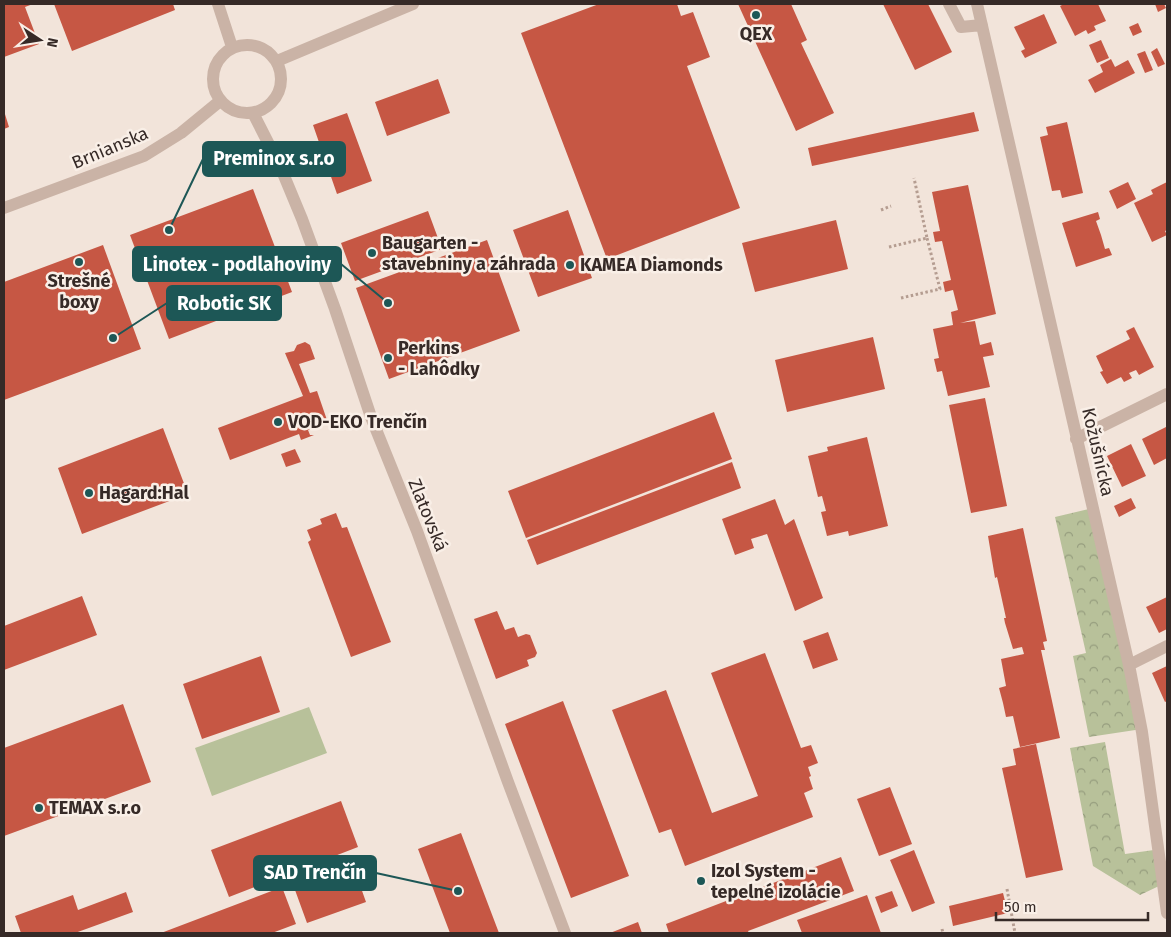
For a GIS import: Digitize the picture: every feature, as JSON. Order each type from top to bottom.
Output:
[{"type":"street","points":[[218,4],[232,47]]},
{"type":"street","points":[[277,61],[413,4]]},
{"type":"street","points":[[949,4],[961,27],[982,24]]},
{"type":"street","name":"Kožušnícka","points":[[981,5],[982,24],[1129,665],[1142,732],[1166,887],[1167,913]]},
{"type":"street","points":[[244,44],[257,45],[269,51],[277,61],[281,74],[280,87],[275,99],[265,108],[253,113],[241,113],[229,109],[220,101],[213,87],[213,71],[219,57],[232,47],[244,44]]},
{"type":"street","name":"Brnianska","points":[[4,208],[144,156],[181,133],[220,101]]},
{"type":"street","name":"Zlatovská","points":[[253,113],[280,166],[302,219],[335,309],[371,417],[417,531],[565,933]]},
{"type":"street","points":[[1076,439],[1167,394]]},
{"type":"street","points":[[1129,665],[1167,646]]},
{"type":"path","points":[[901,298],[940,288],[914,178]]},
{"type":"path","points":[[881,210],[891,206]]},
{"type":"path","points":[[889,247],[927,238]]},
{"type":"path","points":[[1007,889],[1015,933]]},
{"type":"green space","points":[[1093,508],[1142,729],[1089,737],[1073,656],[1086,653],[1055,517]]},
{"type":"green space","points":[[309,707],[327,753],[212,796],[195,748]]},
{"type":"green space","points":[[1105,742],[1125,854],[1154,850],[1159,886],[1140,895],[1093,866],[1070,748]]},
{"type":"building","points":[[4,4],[33,4],[25,7],[39,44],[4,57]]},
{"type":"building","points":[[54,4],[173,4],[175,10],[72,51]]},
{"type":"building","points":[[599,4],[677,4],[681,16],[693,12],[710,57],[687,66],[740,208],[607,259],[521,33]]},
{"type":"building","points":[[738,4],[791,4],[807,40],[801,43],[834,113],[796,131]]},
{"type":"building","points":[[883,4],[928,4],[952,52],[915,70]]},
{"type":"building","points":[[1064,4],[1098,4],[1106,21],[1094,26],[1096,30],[1088,34],[1086,30],[1075,36],[1060,6]]},
{"type":"building","points":[[1155,4],[1164,4],[1166,8],[1158,12]]},
{"type":"building","points":[[1044,14],[1057,43],[1025,58],[1021,51],[1025,49],[1014,27]]},
{"type":"building","points":[[1138,23],[1142,32],[1133,36],[1129,27]]},
{"type":"building","points":[[1101,40],[1109,58],[1097,63],[1089,45]]},
{"type":"building","points":[[1157,48],[1165,64],[1158,67],[1151,52]]},
{"type":"building","points":[[1145,51],[1153,70],[1145,73],[1137,54]]},
{"type":"building","points":[[1111,59],[1115,67],[1128,60],[1135,73],[1095,93],[1088,80],[1103,72],[1100,65]]},
{"type":"building","points":[[438,79],[450,113],[387,136],[375,102]]},
{"type":"building","points":[[4,111],[9,127],[4,129]]},
{"type":"building","points":[[974,112],[979,131],[812,166],[808,148]]},
{"type":"building","points":[[347,113],[372,181],[337,194],[313,125]]},
{"type":"building","points":[[1067,122],[1083,193],[1062,198],[1060,190],[1052,191],[1040,137],[1048,135],[1046,127]]},
{"type":"building","points":[[1128,182],[1136,199],[1117,209],[1109,191]]},
{"type":"building","points":[[1167,182],[1167,230],[1165,231],[1167,235],[1152,242],[1134,203],[1153,194],[1151,190]]},
{"type":"building","points":[[968,185],[996,314],[960,323],[975,321],[980,345],[991,342],[994,355],[983,357],[990,387],[948,396],[942,371],[937,372],[934,359],[939,358],[933,329],[953,325],[951,312],[958,310],[953,290],[945,292],[943,282],[951,280],[942,241],[935,242],[933,232],[940,231],[932,192]]},
{"type":"building","points":[[253,189],[292,292],[169,339],[130,235]]},
{"type":"building","points":[[568,210],[592,278],[538,297],[513,230]]},
{"type":"building","points":[[428,211],[442,249],[355,281],[341,243]]},
{"type":"building","points":[[1098,212],[1100,219],[1096,221],[1105,249],[1109,248],[1112,255],[1076,267],[1062,223]]},
{"type":"building","points":[[836,220],[848,269],[755,292],[742,243]]},
{"type":"building","points":[[487,240],[520,331],[389,379],[356,288]]},
{"type":"building","points":[[103,245],[141,349],[4,400],[4,282]]},
{"type":"building","points":[[1134,327],[1154,367],[1139,375],[1136,370],[1129,373],[1132,378],[1124,382],[1121,377],[1107,384],[1100,372],[1103,371],[1096,356],[1130,339],[1126,331]]},
{"type":"building","points":[[873,337],[885,389],[787,412],[775,360]]},
{"type":"building","points":[[305,342],[310,345],[315,359],[299,364],[310,393],[317,391],[328,423],[308,430],[310,435],[314,435],[301,440],[299,434],[230,460],[218,428],[303,396],[285,353],[294,351],[297,345]]},
{"type":"building","points":[[985,398],[1007,506],[971,513],[949,405]]},
{"type":"building","points":[[714,412],[732,459],[526,538],[508,491]]},
{"type":"building","points":[[1166,427],[1167,458],[1154,465],[1142,439]]},
{"type":"building","points":[[163,428],[188,494],[82,534],[58,468]]},
{"type":"building","points":[[867,437],[888,526],[849,536],[848,531],[827,536],[821,512],[826,511],[822,496],[818,497],[808,456],[828,451],[827,447]]},
{"type":"building","points":[[1131,444],[1146,476],[1122,487],[1107,456]]},
{"type":"building","points":[[295,449],[301,462],[286,467],[281,454]]},
{"type":"building","points":[[732,462],[741,488],[537,565],[527,540]]},
{"type":"building","points":[[1131,498],[1136,508],[1119,517],[1114,506]]},
{"type":"building","points":[[775,499],[785,525],[794,519],[823,598],[795,611],[767,534],[751,539],[754,548],[735,555],[722,519]]},
{"type":"building","points":[[336,513],[342,528],[347,527],[391,642],[351,657],[308,542],[311,540],[307,530],[322,524],[320,519]]},
{"type":"building","points":[[1023,528],[1047,641],[1043,642],[1045,650],[1041,650],[1060,738],[1020,747],[1013,716],[1006,717],[999,688],[1006,686],[1001,659],[1024,654],[1022,647],[1013,649],[1005,623],[1004,618],[1006,618],[997,577],[995,578],[988,536]]},
{"type":"building","points":[[82,596],[97,635],[4,670],[4,626]]},
{"type":"building","points":[[1167,597],[1167,629],[1159,633],[1146,607]]},
{"type":"building","points":[[497,611],[505,630],[514,627],[518,637],[526,634],[530,635],[537,653],[535,657],[527,660],[529,666],[496,679],[474,619]]},
{"type":"building","points":[[828,632],[838,660],[813,669],[803,641]]},
{"type":"building","points":[[765,653],[801,748],[811,745],[818,763],[808,767],[813,789],[804,793],[813,817],[685,866],[671,829],[659,833],[612,710],[666,690],[712,813],[758,796],[711,673]]},
{"type":"building","points":[[261,656],[280,712],[202,739],[183,684]]},
{"type":"building","points":[[1167,666],[1167,701],[1165,702],[1152,673]]},
{"type":"building","points":[[563,701],[629,876],[571,898],[505,724]]},
{"type":"building","points":[[123,704],[151,782],[4,836],[4,748]]},
{"type":"building","points":[[1036,744],[1063,870],[1026,878],[1002,768],[1016,765],[1013,749]]},
{"type":"building","points":[[890,787],[912,844],[879,856],[857,799]]},
{"type":"building","points":[[341,801],[358,847],[229,897],[211,850]]},
{"type":"building","points":[[461,833],[499,933],[450,933],[418,849]]},
{"type":"building","points":[[914,850],[935,903],[912,912],[890,860]]},
{"type":"building","points":[[350,857],[366,902],[307,923],[291,879]]},
{"type":"building","points":[[841,857],[854,891],[748,931],[749,933],[669,933],[666,924]]},
{"type":"building","points":[[282,887],[296,924],[272,933],[161,933]]},
{"type":"building","points":[[892,891],[898,906],[881,913],[875,897]]},
{"type":"building","points":[[126,892],[133,912],[75,933],[21,933],[15,916],[73,895],[78,910]]},
{"type":"building","points":[[1003,893],[1008,913],[953,926],[949,906]]},
{"type":"building","points":[[867,895],[881,933],[802,933],[797,920]]},
{"type":"building","points":[[638,922],[642,933],[610,933]]},
{"type":"place","name":"QEX","points":[[756,15]]},
{"type":"place","name":"Preminox s.r.o","points":[[169,230]]},
{"type":"place","name":"Baugarten - stavebniny a záhrada","points":[[372,253]]},
{"type":"place","name":"Strešné boxy","points":[[79,262]]},
{"type":"place","name":"KAMEA Diamonds","points":[[570,265]]},
{"type":"place","name":"Linotex - podlahoviny","points":[[388,303]]},
{"type":"place","name":"Robotic SK","points":[[113,338]]},
{"type":"place","name":"Perkins - Lahôdky","points":[[388,358]]},
{"type":"place","name":"VOD-EKO Trenčín","points":[[278,422]]},
{"type":"place","name":"Hagard:Hal","points":[[89,493]]},
{"type":"place","name":"TEMAX s.r.o","points":[[39,808]]},
{"type":"place","name":"Izol System - tepelné izolácie","points":[[701,881]]},
{"type":"place","name":"SAD Trenčín","points":[[458,891]]}]
